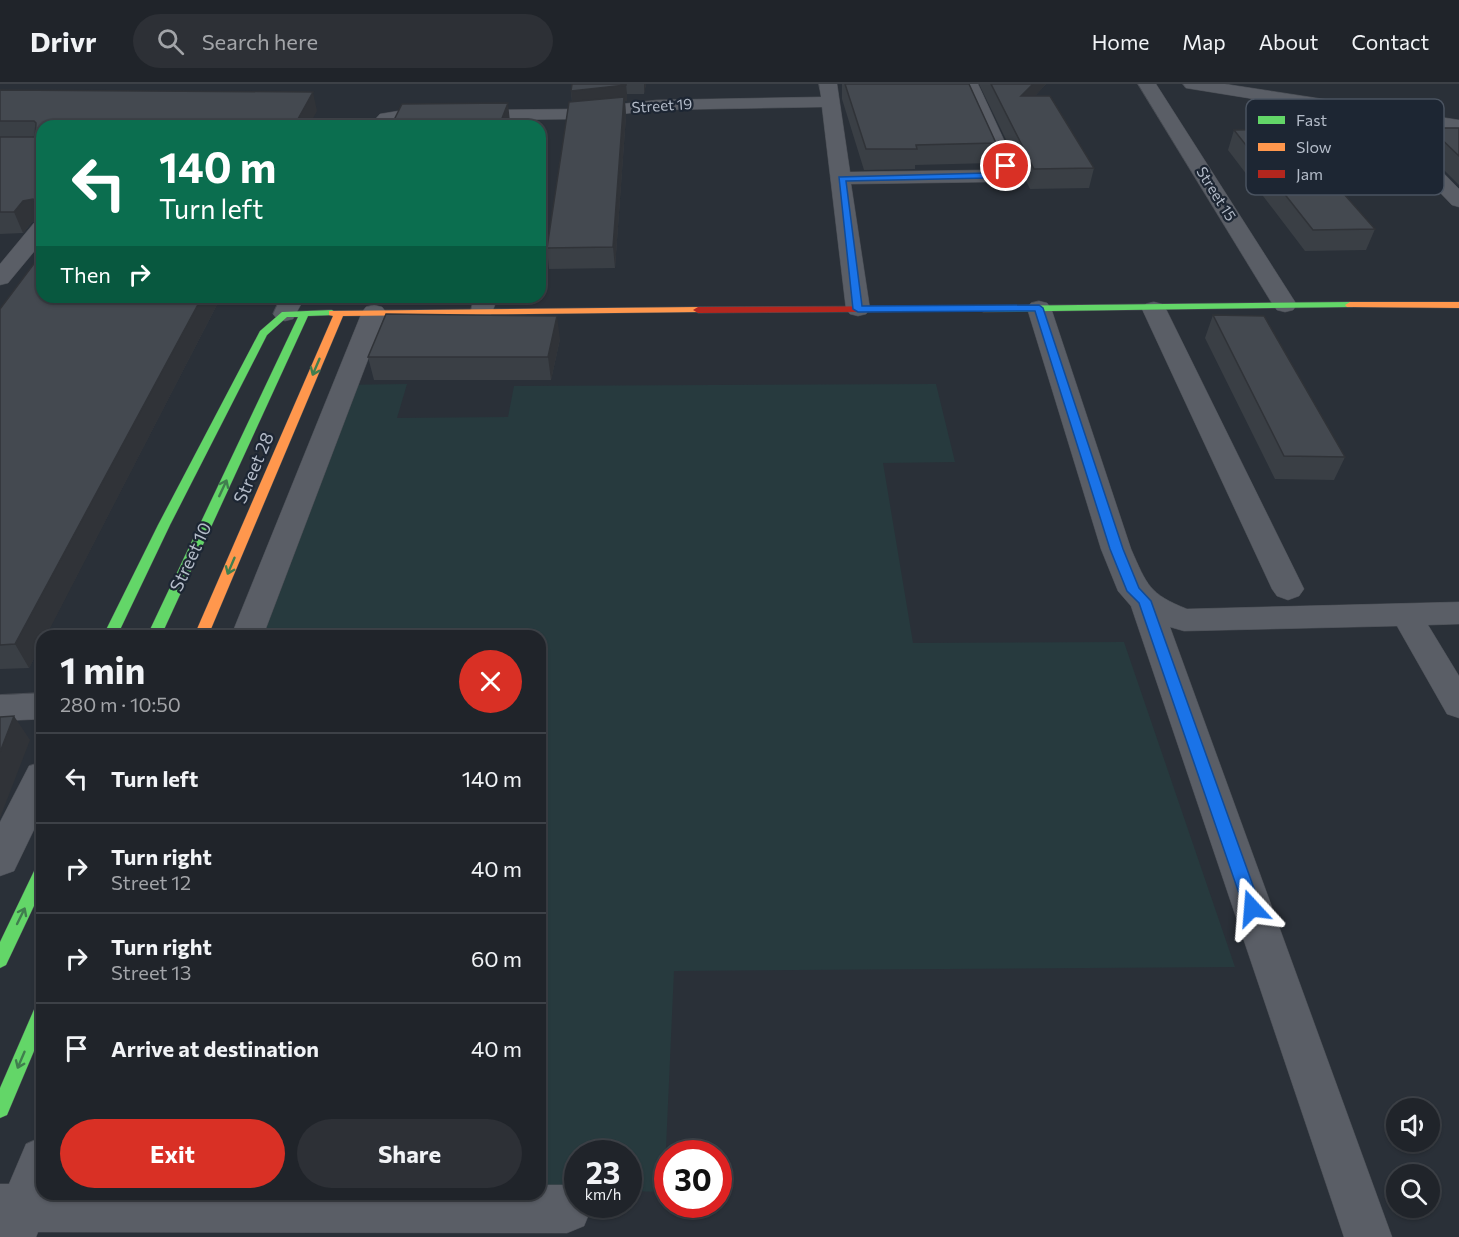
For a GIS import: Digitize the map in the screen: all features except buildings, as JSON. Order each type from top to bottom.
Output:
[{"type":"street","points":[[842,178],[988,176],[1002,172],[1006,166],[969,84]]},
{"type":"street","name":"Street 15","points":[[1147,84],[1285,305]]},
{"type":"street","points":[[1192,84],[1290,99]]},
{"type":"street","points":[[829,93],[858,309]]},
{"type":"street","name":"Street 19","points":[[387,120],[398,116],[535,120],[657,105],[829,93]]},
{"type":"street","points":[[1444,123],[1459,126]]},
{"type":"street","points":[[1444,186],[1459,201]]},
{"type":"street","points":[[0,278],[11,253],[36,233]]},
{"type":"street","points":[[113,630],[263,333],[294,308],[339,313],[484,304],[858,309],[1155,309],[1285,305],[1459,305]]},
{"type":"street","name":"Street 10","points":[[157,630],[294,308]]},
{"type":"street","points":[[1039,308],[1116,549],[1134,591],[1145,601],[1184,620],[1459,613]]},
{"type":"street","points":[[1155,309],[1288,589]]},
{"type":"street","points":[[249,630],[374,312]]},
{"type":"street","name":"Street 28","points":[[204,630],[339,313]]},
{"type":"street","points":[[1145,601],[1368,1237]]},
{"type":"street","points":[[1406,614],[1459,705]]},
{"type":"street","points":[[0,708],[36,706]]},
{"type":"street","points":[[0,860],[36,788]]},
{"type":"street","points":[[0,960],[36,885]]},
{"type":"street","points":[[0,1109],[36,1025]]},
{"type":"street","points":[[36,1172],[12,1218],[564,1209]]},
{"type":"green space","points":[[407,384],[397,418],[508,417],[514,386],[936,384],[955,462],[883,463],[913,643],[1124,642],[1235,967],[674,971],[666,1140],[654,1140],[654,1192],[642,1191],[642,1140],[564,1140],[564,1189],[546,1188],[546,630],[238,630],[335,385]]},
{"type":"traffic: fast","points":[[983,309],[1350,305]]},
{"type":"traffic: fast","points":[[113,630],[263,333],[285,314],[332,313]]},
{"type":"traffic: fast","points":[[157,630],[304,314]]},
{"type":"traffic: fast","points":[[0,960],[36,885]]},
{"type":"traffic: fast","points":[[0,1109],[36,1025]]},
{"type":"traffic: slow","points":[[1350,305],[1459,305]]},
{"type":"traffic: slow","points":[[332,313],[698,310]]},
{"type":"traffic: slow","points":[[204,630],[339,313]]},
{"type":"traffic: jam","points":[[698,310],[983,309]]},
{"type":"route","points":[[1006,166],[1002,172],[988,176],[842,178],[858,309],[1039,308],[1116,549],[1134,591],[1145,601],[1252,908]]}]
